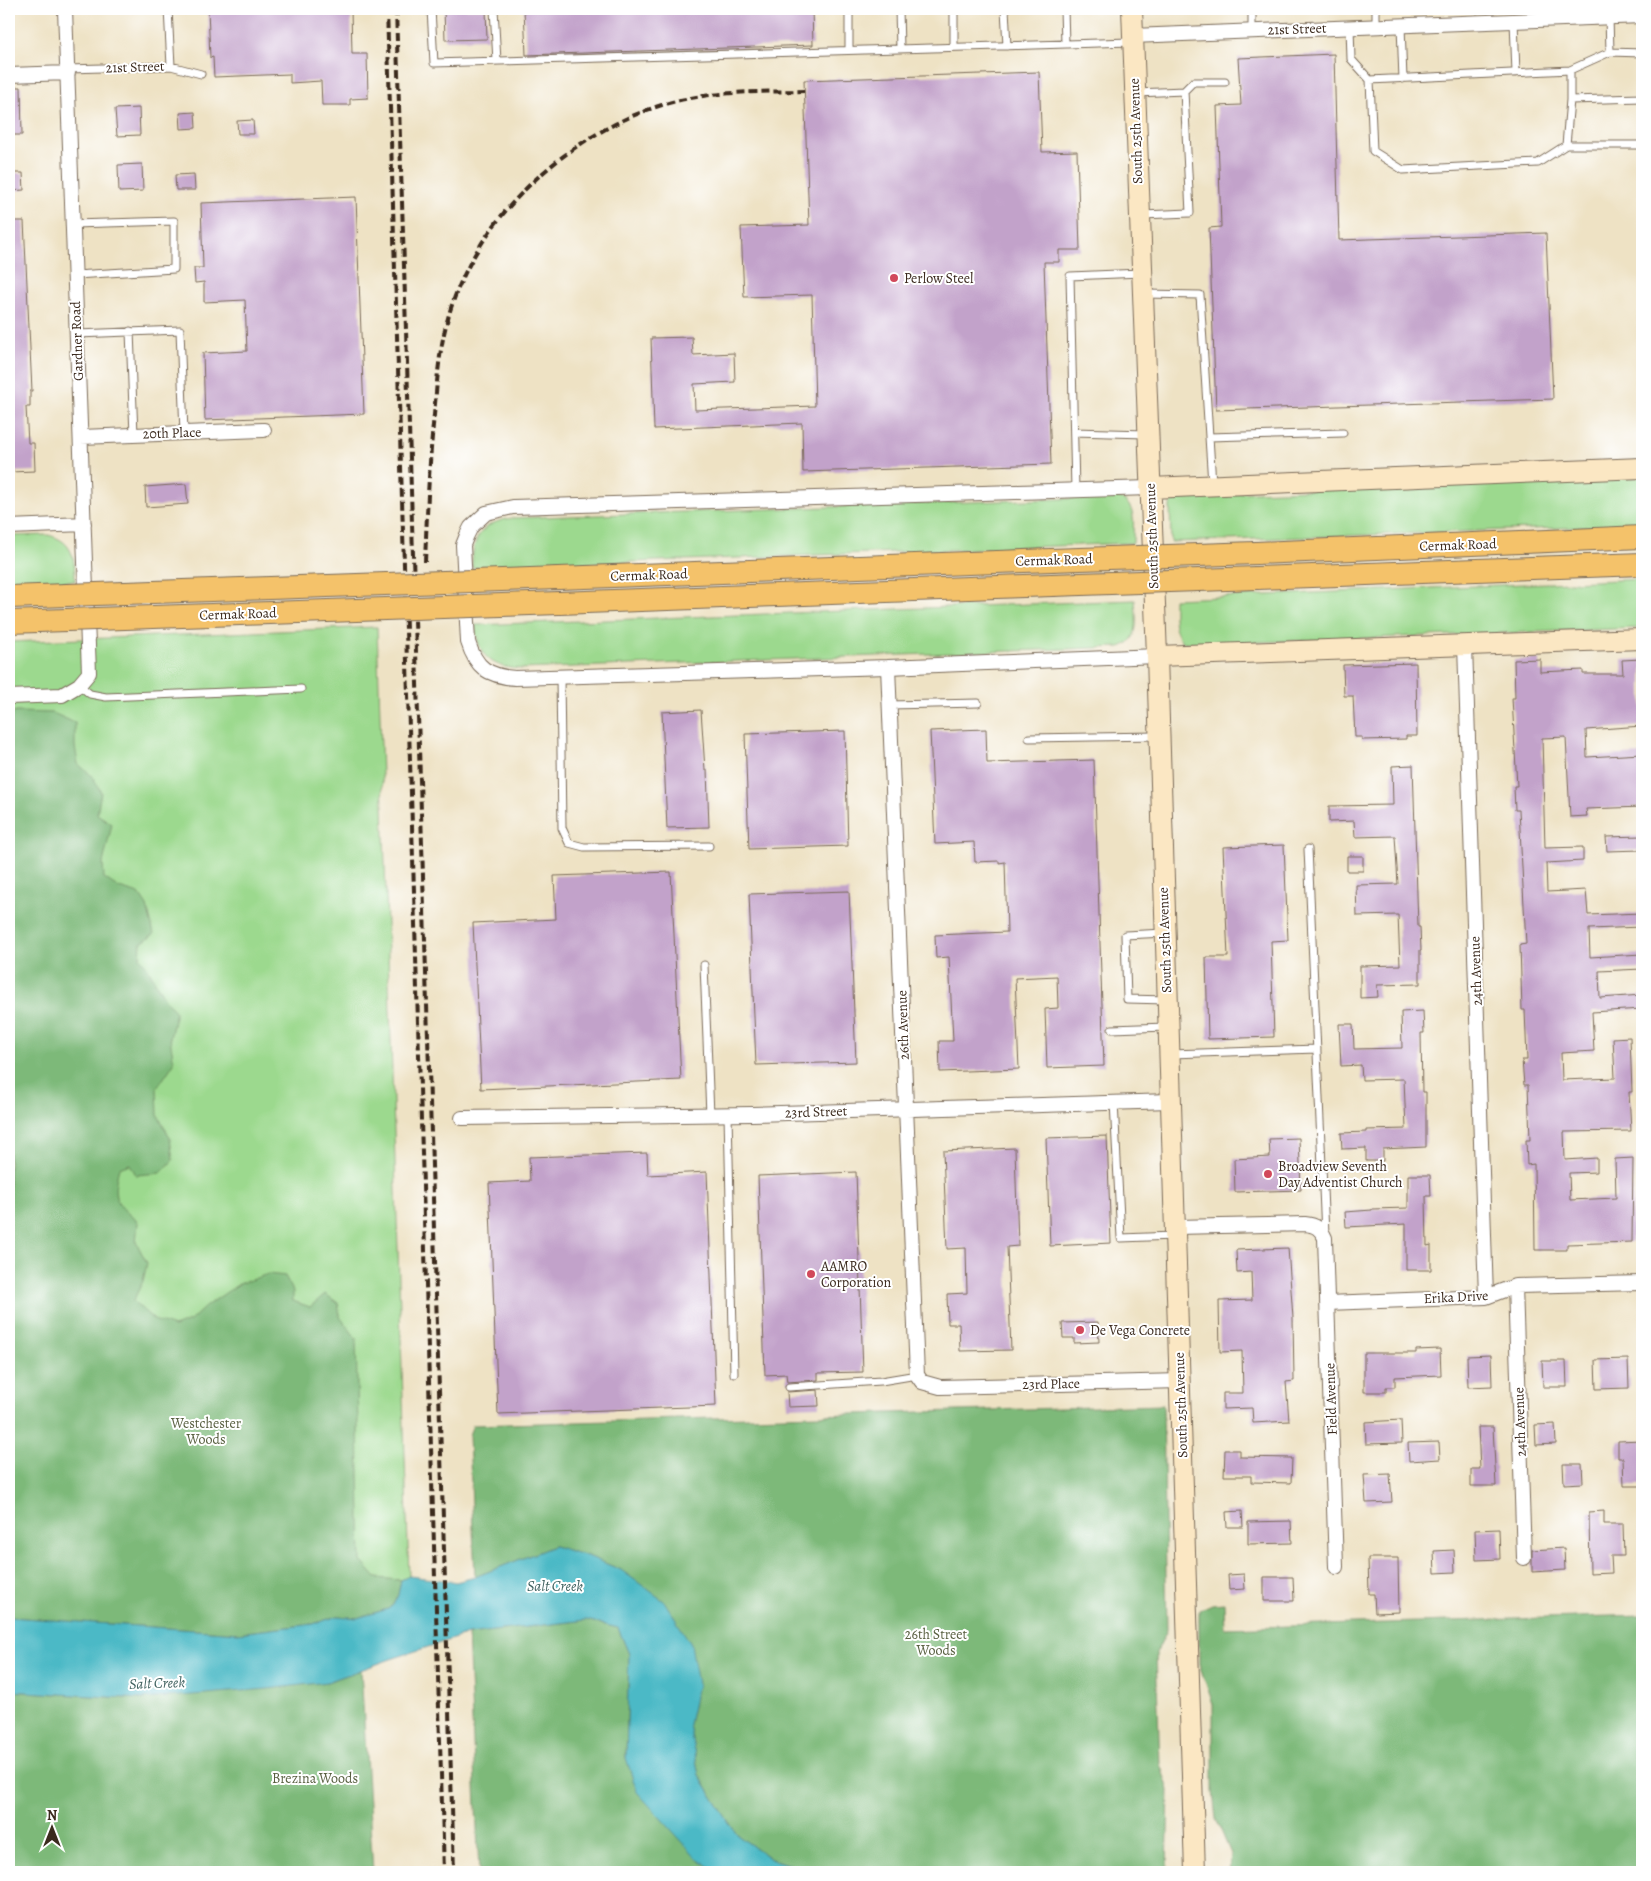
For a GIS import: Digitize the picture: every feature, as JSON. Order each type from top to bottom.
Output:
[{"type":"main road","name":"South 25th Avenue","points":[[1132,9],[1160,736],[1195,1872]]},
{"type":"main road","points":[[1150,488],[1642,468]]},
{"type":"main road","name":"Cermak Road","points":[[9,597],[1256,553],[1642,537]]},
{"type":"main road","name":"Cermak Road","points":[[9,622],[1642,564]]},
{"type":"main road","points":[[1157,656],[1642,639]]},
{"type":"street","name":"Gardner Road","points":[[66,9],[89,673],[79,685]]},
{"type":"street","name":"21st Street","points":[[1132,39],[1252,31],[1642,16]]},
{"type":"street","points":[[9,75],[68,71]]},
{"type":"street","name":"20th Place","points":[[81,437],[264,430]]},
{"type":"street","points":[[1150,488],[513,506],[486,513],[471,527],[464,545],[468,642],[472,656],[480,666],[501,677],[560,677],[888,667],[1157,656]]},
{"type":"street","points":[[9,527],[84,524]]},
{"type":"street","name":"24th Avenue","points":[[1465,645],[1486,1297]]},
{"type":"street","name":"26th Avenue","points":[[888,667],[919,1379]]},
{"type":"street","points":[[9,697],[62,695],[79,685]]},
{"type":"street","name":"23rd Street","points":[[462,1118],[728,1115],[1170,1101]]},
{"type":"street","points":[[1176,1232],[1305,1224],[1314,1225],[1324,1234]]},
{"type":"street","name":"Field Avenue","points":[[1324,1234],[1328,1303],[1336,1567]]},
{"type":"street","name":"Erika Drive","points":[[1328,1303],[1486,1297],[1515,1286],[1642,1284]]},
{"type":"street","name":"24th Avenue","points":[[1515,1286],[1524,1558]]},
{"type":"street","name":"23rd Place","points":[[919,1379],[940,1387],[1181,1381]]},
{"type":"lane","points":[[168,9],[171,66]]},
{"type":"lane","points":[[431,9],[434,63],[1006,46],[1132,39]]},
{"type":"lane","points":[[494,9],[496,61]]},
{"type":"lane","points":[[849,9],[849,50]]},
{"type":"lane","points":[[899,9],[900,49]]},
{"type":"lane","points":[[954,9],[954,47]]},
{"type":"lane","points":[[1005,9],[1006,46]]},
{"type":"lane","points":[[1064,9],[1064,44]]},
{"type":"lane","points":[[1252,9],[1252,31]]},
{"type":"lane","points":[[1376,9],[1376,26]]},
{"type":"lane","points":[[1609,17],[1610,52]]},
{"type":"lane","points":[[1514,21],[1516,73]]},
{"type":"lane","points":[[1401,26],[1403,78]]},
{"type":"lane","points":[[1350,27],[1351,59],[1370,80],[1373,151],[1403,170],[1538,163],[1566,145],[1642,144]]},
{"type":"lane","points":[[1370,80],[1570,70],[1610,52],[1642,53]]},
{"type":"lane","name":"21st Street","points":[[68,71],[171,66],[201,74]]},
{"type":"lane","points":[[1566,145],[1570,100],[1570,70]]},
{"type":"lane","points":[[1135,93],[1184,91],[1193,82],[1225,82]]},
{"type":"lane","points":[[1139,215],[1190,213],[1184,91]]},
{"type":"lane","points":[[1570,100],[1642,98]]},
{"type":"lane","points":[[73,224],[174,221],[174,269],[75,275]]},
{"type":"lane","points":[[1076,490],[1070,276],[1142,273]]},
{"type":"lane","points":[[1142,294],[1200,295],[1212,485]]},
{"type":"lane","points":[[77,334],[180,330],[184,433]]},
{"type":"lane","points":[[130,332],[134,434]]},
{"type":"lane","points":[[1074,432],[1148,434]]},
{"type":"lane","points":[[1209,437],[1342,433]]},
{"type":"lane","points":[[560,677],[562,828],[568,843],[584,847],[709,846]]},
{"type":"lane","points":[[79,685],[90,694],[106,696],[301,689]]},
{"type":"lane","points":[[890,705],[978,703]]},
{"type":"lane","points":[[1029,738],[1160,736]]},
{"type":"lane","points":[[1308,849],[1324,1234]]},
{"type":"lane","points":[[1165,933],[1124,935],[1127,999],[1167,1000]]},
{"type":"lane","points":[[704,965],[710,1115]]},
{"type":"lane","points":[[1112,1029],[1168,1026]]},
{"type":"lane","points":[[1169,1054],[1317,1049]]},
{"type":"lane","points":[[1114,1102],[1122,1238],[1176,1232]]},
{"type":"lane","points":[[728,1115],[734,1374]]},
{"type":"lane","points":[[788,1388],[919,1379]]},
{"type":"green space","points":[[1642,477],[1642,525],[1171,542],[1170,506],[1172,501],[1179,495]]},
{"type":"green space","points":[[1115,497],[1128,504],[1131,509],[1133,515],[1133,543],[472,568],[474,548],[480,533],[501,520],[512,518]]},
{"type":"green space","points":[[48,535],[63,541],[68,546],[73,558],[75,581],[9,583],[9,536]]},
{"type":"green space","points":[[1642,579],[1642,628],[1204,644],[1183,642],[1179,638],[1174,622],[1174,599]]},
{"type":"green space","points":[[1135,600],[1136,628],[1131,640],[1120,647],[520,669],[500,666],[487,658],[479,644],[475,625]]},
{"type":"green space","name":"Westchester Woods","points":[[377,627],[409,1576],[401,1580],[9,1617],[9,642]]},
{"type":"green space","points":[[16,712],[53,713],[75,723],[75,746],[78,764],[92,776],[101,792],[97,814],[112,824],[103,863],[104,878],[119,888],[139,894],[147,906],[154,934],[141,943],[140,957],[165,999],[176,1012],[170,1038],[174,1063],[157,1088],[158,1115],[170,1138],[173,1160],[161,1173],[136,1175],[130,1164],[119,1168],[115,1186],[115,1193],[120,1204],[138,1222],[136,1242],[147,1263],[143,1281],[133,1301],[154,1320],[174,1327],[190,1321],[206,1306],[239,1284],[268,1274],[285,1276],[293,1291],[293,1301],[310,1307],[325,1294],[338,1303],[340,1317],[356,1338],[361,1561],[376,1578],[401,1580],[398,1595],[393,1605],[388,1609],[357,1618],[338,1616],[313,1624],[238,1633],[9,1617],[9,715]]},
{"type":"green space","name":"26th Street Woods","points":[[1163,1405],[1167,1630],[1156,1653],[1160,1764],[1169,1790],[1167,1872],[813,1872],[771,1859],[737,1835],[699,1775],[689,1724],[698,1684],[621,1570],[590,1557],[554,1546],[475,1577],[469,1435],[473,1425]]},
{"type":"green space","points":[[1224,1603],[1225,1628],[1642,1615],[1642,1872],[1229,1872],[1231,1854],[1216,1819],[1213,1792],[1213,1704],[1199,1664],[1199,1610],[1212,1604]]},
{"type":"green space","points":[[586,1620],[618,1628],[629,1654],[626,1758],[697,1858],[718,1872],[479,1872],[468,1634]]},
{"type":"green space","name":"Brezina Woods","points":[[361,1670],[373,1872],[9,1872],[9,1691],[142,1699],[327,1682]]},
{"type":"water","name":"Salt Creek","points":[[554,1546],[590,1557],[621,1570],[664,1601],[691,1644],[698,1684],[689,1724],[699,1775],[737,1835],[771,1859],[813,1872],[718,1872],[697,1858],[637,1792],[626,1758],[629,1654],[618,1628],[586,1620],[468,1634],[327,1682],[268,1689],[142,1699],[9,1691],[9,1617],[238,1633],[313,1624],[338,1616],[357,1618],[388,1609],[393,1605],[398,1595],[401,1580],[409,1576],[456,1582],[475,1577]]},
{"type":"building","points":[[208,9],[351,9],[352,54],[367,54],[368,98],[350,99],[350,105],[322,105],[321,81],[290,83],[290,74],[214,77],[213,57],[210,58]]},
{"type":"building","points":[[444,9],[486,9],[487,39],[445,40]]},
{"type":"building","points":[[524,9],[812,9],[813,45],[526,55]]},
{"type":"building","points":[[1334,54],[1339,240],[1546,233],[1553,399],[1216,410],[1209,228],[1221,227],[1217,106],[1241,105],[1238,58]]},
{"type":"building","name":"Perlow Steel","points":[[1039,72],[1042,152],[1077,151],[1080,250],[1059,250],[1059,262],[1044,262],[1051,464],[803,472],[802,423],[654,429],[651,338],[692,337],[693,355],[734,353],[735,382],[694,384],[695,410],[815,406],[812,295],[744,297],[741,227],[809,225],[804,80]]},
{"type":"building","points":[[9,87],[21,87],[22,135],[9,135]]},
{"type":"building","points":[[139,108],[140,135],[117,136],[115,109]]},
{"type":"building","points":[[195,112],[196,128],[181,129],[180,113]]},
{"type":"building","points":[[253,120],[254,134],[238,134],[237,121]]},
{"type":"building","points":[[142,164],[143,191],[119,192],[118,165]]},
{"type":"building","points":[[9,173],[23,173],[24,190],[9,191]]},
{"type":"building","points":[[194,174],[195,190],[176,190],[175,175]]},
{"type":"building","points":[[356,197],[364,414],[205,420],[203,353],[247,351],[245,300],[204,302],[204,282],[195,283],[194,268],[203,268],[201,203]]},
{"type":"building","points":[[9,221],[24,221],[32,391],[30,391],[30,407],[26,407],[28,443],[34,443],[35,471],[9,472]]},
{"type":"building","points":[[186,484],[188,504],[146,507],[145,487]]},
{"type":"building","points":[[1540,659],[1540,672],[1583,670],[1583,674],[1623,674],[1622,660],[1642,659],[1642,726],[1586,730],[1587,757],[1642,754],[1642,807],[1586,809],[1587,816],[1570,817],[1566,737],[1542,738],[1545,848],[1583,847],[1583,861],[1546,863],[1547,892],[1586,890],[1588,915],[1642,913],[1642,927],[1589,929],[1590,957],[1642,954],[1642,969],[1599,971],[1600,998],[1642,995],[1642,1009],[1592,1012],[1594,1051],[1561,1053],[1562,1080],[1615,1078],[1613,1038],[1630,1037],[1632,1092],[1629,1092],[1631,1131],[1564,1132],[1565,1160],[1597,1158],[1597,1172],[1569,1173],[1570,1200],[1616,1198],[1615,1159],[1633,1158],[1632,1242],[1567,1244],[1567,1250],[1535,1250],[1534,1164],[1527,1165],[1526,1140],[1530,1140],[1528,1085],[1524,1085],[1522,1060],[1527,1060],[1525,1010],[1522,1010],[1520,945],[1526,944],[1519,810],[1515,810],[1514,786],[1517,786],[1512,698],[1515,698],[1514,660]]},
{"type":"building","points":[[1416,663],[1417,736],[1406,736],[1406,739],[1362,740],[1362,737],[1355,737],[1353,696],[1344,696],[1343,665]]},
{"type":"building","points":[[701,710],[705,770],[707,770],[709,827],[667,828],[662,712]]},
{"type":"building","points":[[986,729],[987,763],[1094,760],[1104,1066],[1047,1068],[1045,1009],[1058,1008],[1057,976],[1015,978],[1019,1069],[940,1072],[939,1041],[953,1041],[949,957],[936,958],[935,935],[1007,932],[1005,862],[975,862],[974,842],[935,844],[930,731]]},
{"type":"building","points":[[845,731],[848,846],[749,849],[745,734]]},
{"type":"building","points":[[1413,765],[1418,927],[1420,927],[1421,950],[1420,984],[1377,985],[1378,997],[1360,998],[1360,966],[1400,965],[1398,915],[1357,916],[1356,885],[1398,884],[1395,836],[1355,837],[1354,821],[1329,822],[1329,806],[1393,805],[1392,766]]},
{"type":"building","points":[[1642,836],[1642,850],[1607,851],[1606,837]]},
{"type":"building","points":[[1284,845],[1288,940],[1271,941],[1274,1037],[1208,1039],[1206,957],[1228,957],[1223,847]]},
{"type":"building","points":[[1347,856],[1363,856],[1363,871],[1347,871]]},
{"type":"building","points":[[671,872],[681,1080],[481,1089],[473,923],[556,919],[554,876]]},
{"type":"building","points":[[849,891],[856,1062],[756,1065],[749,894]]},
{"type":"building","points":[[1423,1011],[1424,1033],[1421,1033],[1422,1092],[1426,1092],[1426,1147],[1383,1149],[1383,1161],[1366,1161],[1366,1148],[1342,1149],[1341,1133],[1406,1129],[1404,1079],[1362,1080],[1361,1065],[1341,1066],[1339,1024],[1353,1024],[1354,1049],[1402,1048],[1401,1012]]},
{"type":"building","points":[[1107,1136],[1111,1243],[1050,1246],[1046,1138]]},
{"type":"building","name":"Broadview Seventh Day Adventist Church","points":[[1299,1138],[1301,1190],[1235,1192],[1234,1159],[1270,1157],[1269,1139]]},
{"type":"building","points":[[1015,1148],[1018,1246],[1007,1247],[1011,1350],[960,1351],[959,1324],[948,1324],[947,1294],[967,1293],[966,1248],[947,1249],[943,1151]]},
{"type":"building","points":[[647,1153],[648,1175],[707,1172],[716,1406],[498,1414],[489,1183],[530,1181],[529,1157]]},
{"type":"building","name":"AAMRO Corporation","points":[[856,1172],[863,1372],[818,1373],[818,1380],[787,1382],[786,1374],[765,1375],[758,1176]]},
{"type":"building","points":[[1408,1175],[1430,1175],[1431,1196],[1426,1196],[1427,1246],[1431,1245],[1431,1270],[1406,1270],[1406,1224],[1346,1227],[1345,1212],[1408,1208]]},
{"type":"building","points":[[1288,1248],[1293,1318],[1294,1381],[1286,1382],[1289,1421],[1253,1423],[1252,1408],[1223,1409],[1223,1393],[1243,1393],[1242,1351],[1220,1352],[1219,1301],[1252,1300],[1251,1272],[1237,1273],[1236,1250]]},
{"type":"building","name":"De Vega Concrete","points":[[1098,1322],[1099,1342],[1074,1343],[1074,1338],[1063,1338],[1062,1323]]},
{"type":"building","points":[[1440,1349],[1441,1375],[1395,1377],[1395,1387],[1386,1387],[1386,1392],[1364,1392],[1364,1353],[1416,1353],[1416,1350]]},
{"type":"building","points":[[1491,1355],[1492,1386],[1468,1387],[1467,1356]]},
{"type":"building","points":[[1628,1359],[1629,1388],[1596,1389],[1595,1360]]},
{"type":"building","points":[[1542,1361],[1566,1361],[1567,1387],[1543,1387]]},
{"type":"building","points":[[818,1390],[819,1406],[788,1407],[787,1392]]},
{"type":"building","points":[[1401,1420],[1402,1443],[1366,1444],[1365,1422]]},
{"type":"building","points":[[1555,1424],[1556,1444],[1536,1445],[1535,1425]]},
{"type":"building","points":[[1478,1427],[1493,1427],[1496,1486],[1471,1486],[1471,1469],[1480,1469]]},
{"type":"building","points":[[1642,1440],[1642,1486],[1624,1486],[1623,1458],[1618,1458],[1618,1441]]},
{"type":"building","points":[[1439,1442],[1440,1459],[1409,1461],[1408,1443]]},
{"type":"building","points":[[1225,1450],[1240,1450],[1240,1457],[1292,1458],[1291,1483],[1251,1482],[1251,1476],[1224,1476]]},
{"type":"building","points":[[1563,1464],[1582,1464],[1583,1483],[1564,1484]]},
{"type":"building","points":[[1390,1474],[1392,1502],[1366,1503],[1364,1475]]},
{"type":"building","points":[[1242,1511],[1243,1527],[1227,1527],[1226,1512]]},
{"type":"building","points":[[1604,1511],[1604,1524],[1623,1524],[1624,1556],[1611,1556],[1612,1573],[1590,1574],[1589,1512]]},
{"type":"building","points":[[1291,1521],[1292,1543],[1248,1544],[1248,1522]]},
{"type":"building","points":[[1499,1529],[1500,1559],[1476,1560],[1475,1530]]},
{"type":"building","points":[[1564,1548],[1565,1570],[1532,1572],[1532,1550]]},
{"type":"building","points":[[1454,1550],[1455,1572],[1435,1573],[1434,1551]]},
{"type":"building","points":[[1368,1558],[1398,1558],[1399,1612],[1375,1613],[1374,1594],[1369,1594]]},
{"type":"building","points":[[1244,1574],[1245,1589],[1229,1590],[1228,1575]]},
{"type":"building","points":[[1264,1577],[1293,1577],[1294,1601],[1264,1601]]},
{"type":"railway","points":[[387,9],[444,1872]]},
{"type":"railway","points":[[396,9],[454,1872]]},
{"type":"railway","points":[[425,562],[432,433],[442,342],[448,318],[462,280],[481,244],[506,211],[534,181],[566,154],[601,131],[638,114],[676,101],[708,95],[804,91]]},
{"type":"place","name":"Perlow Steel","points":[[894,278]]},
{"type":"place","name":"Broadview Seventh Day Adventist Church","points":[[1268,1174]]},
{"type":"place","name":"AAMRO Corporation","points":[[811,1274]]},
{"type":"place","name":"De Vega Concrete","points":[[1080,1330]]}]
